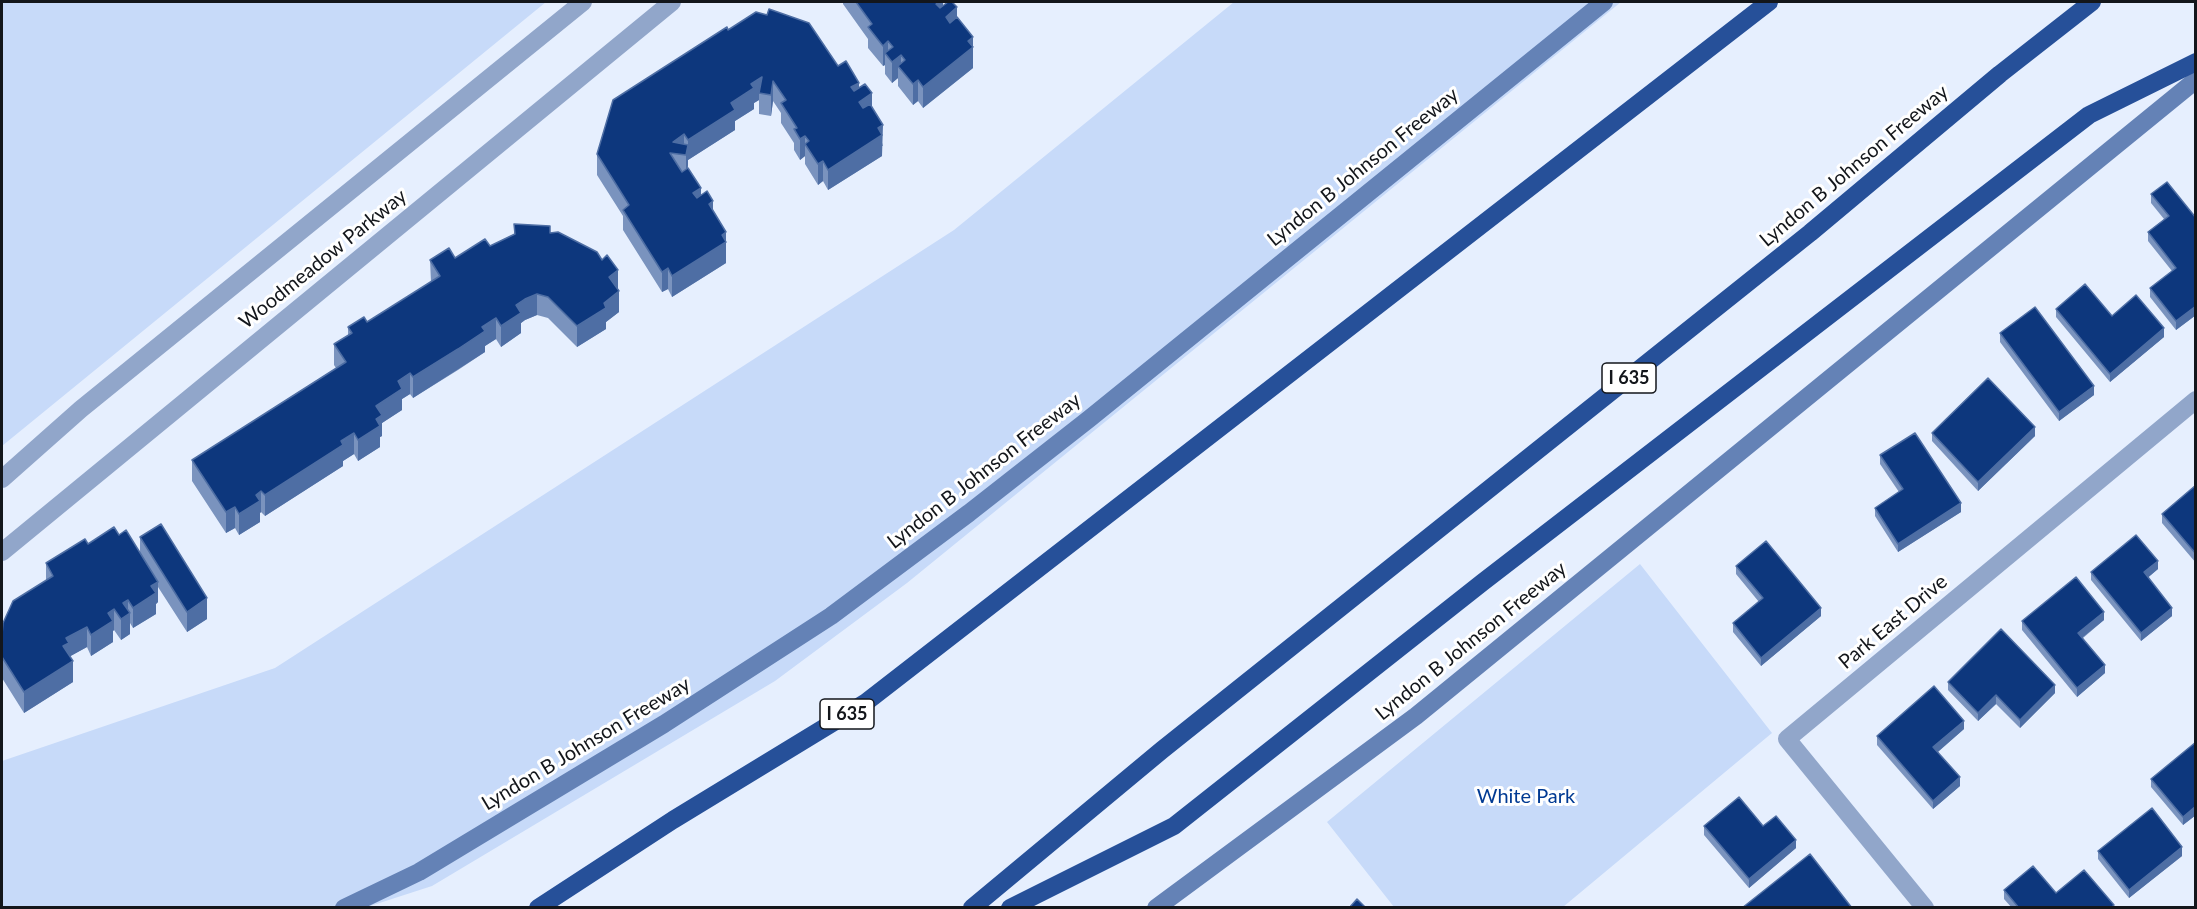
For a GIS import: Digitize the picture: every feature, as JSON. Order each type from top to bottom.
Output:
[{"type":"highway","name":"I 635","points":[[538,908],[673,820],[865,703],[1769,2]]},
{"type":"highway","name":"Lyndon B Johnson Freeway","points":[[972,908],[1171,742],[1801,241],[1990,82],[2092,2]]},
{"type":"highway","points":[[1010,908],[1174,826],[1492,574],[2089,115],[2196,62]]},
{"type":"main road","name":"Lyndon B Johnson Freeway","points":[[344,908],[419,872],[664,724],[831,616],[969,513],[1089,419],[1604,2]]},
{"type":"main road","name":"Lyndon B Johnson Freeway","points":[[1156,908],[1416,716],[2196,80]]},
{"type":"street","name":"Woodmeadow Parkway","points":[[2,479],[81,409],[583,2]]},
{"type":"street","name":"Woodmeadow Parkway","points":[[2,552],[672,2]]},
{"type":"street","name":"Park East Drive","points":[[1925,908],[1786,739],[2196,400]]},
{"type":"green space","points":[[2,2],[546,2],[2,446]]},
{"type":"green space","points":[[1234,2],[1621,2],[907,583],[775,681],[432,886],[364,908],[2,907],[2,761],[275,668],[954,230]]},
{"type":"green space","name":"White Park","points":[[1640,564],[1772,733],[1563,907],[1394,907],[1327,822]]},
{"type":"building","points":[[856,2],[939,2],[936,4],[940,8],[952,2],[957,7],[946,17],[950,23],[957,17],[973,37],[968,41],[973,47],[923,87],[918,80],[913,84],[898,66],[905,60],[901,55],[892,62],[885,53],[893,47],[888,41],[883,46],[868,27],[872,24]]},
{"type":"building","points":[[769,9],[809,23],[838,66],[846,61],[859,83],[851,87],[854,91],[865,84],[872,93],[859,102],[863,108],[870,104],[883,125],[878,128],[882,135],[828,170],[823,161],[818,164],[805,144],[809,141],[805,136],[800,139],[794,129],[797,128],[781,103],[786,100],[773,81],[771,95],[759,93],[762,77],[751,84],[754,88],[731,103],[735,110],[688,140],[684,134],[673,142],[688,145],[686,155],[670,153],[682,172],[688,168],[701,188],[693,193],[697,198],[707,191],[713,201],[709,204],[726,232],[722,235],[726,242],[672,276],[668,268],[662,272],[623,210],[629,205],[597,154],[613,100],[727,27],[728,30],[756,12],[767,15]]},
{"type":"building","points":[[2167,182],[2196,218],[2196,306],[2176,321],[2150,288],[2176,268],[2148,232],[2169,216],[2151,194]]},
{"type":"building","points":[[514,224],[550,226],[550,233],[558,232],[597,252],[602,260],[607,255],[618,270],[609,277],[619,291],[604,303],[606,308],[577,326],[548,297],[537,294],[525,299],[516,305],[521,313],[501,326],[496,318],[482,327],[485,331],[458,349],[413,377],[410,373],[398,381],[402,389],[376,406],[382,415],[376,419],[380,426],[358,440],[354,433],[341,441],[343,445],[265,495],[261,491],[256,495],[260,501],[239,514],[235,507],[226,512],[192,460],[346,362],[334,344],[352,333],[348,327],[364,317],[367,322],[440,276],[430,260],[449,248],[455,258],[485,239],[490,246],[515,234]]},
{"type":"building","points":[[2085,284],[2112,316],[2136,295],[2164,328],[2110,374],[2056,309]]},
{"type":"building","points":[[2035,307],[2094,386],[2059,412],[2000,333]]},
{"type":"building","points":[[1988,378],[2035,427],[1978,482],[1932,433]]},
{"type":"building","points":[[1915,433],[1961,503],[1898,544],[1875,508],[1903,489],[1880,455]]},
{"type":"building","points":[[2196,485],[2196,554],[2162,514]]},
{"type":"building","points":[[161,524],[207,598],[187,612],[140,537]]},
{"type":"building","points":[[114,527],[119,535],[126,530],[158,582],[151,586],[156,593],[133,608],[128,600],[123,603],[130,613],[121,619],[114,609],[108,613],[113,621],[91,635],[87,627],[66,638],[69,643],[63,646],[73,661],[24,692],[2,657],[3,623],[13,601],[53,576],[46,563],[85,539],[88,544]]},
{"type":"building","points":[[2136,535],[2158,561],[2144,572],[2172,608],[2141,633],[2091,572]]},
{"type":"building","points":[[1766,541],[1821,608],[1761,658],[1733,623],[1763,598],[1736,566]]},
{"type":"building","points":[[2076,577],[2104,612],[2078,633],[2105,665],[2077,688],[2022,621]]},
{"type":"building","points":[[2001,629],[2055,685],[2020,720],[1996,695],[1978,713],[1948,682]]},
{"type":"building","points":[[1934,686],[1964,721],[1933,747],[1960,777],[1933,801],[1877,736]]},
{"type":"building","points":[[2196,742],[2196,806],[2183,817],[2151,779]]},
{"type":"building","points":[[1739,797],[1763,826],[1776,816],[1796,840],[1749,879],[1704,826]]},
{"type":"building","points":[[2152,808],[2182,847],[2129,890],[2098,851]]},
{"type":"building","points":[[1810,854],[1852,908],[1742,908]]},
{"type":"building","points":[[2033,866],[2056,893],[2084,870],[2114,905],[2111,908],[2019,908],[2004,890]]},
{"type":"building","points":[[1357,899],[1366,908],[1349,908]]}]
